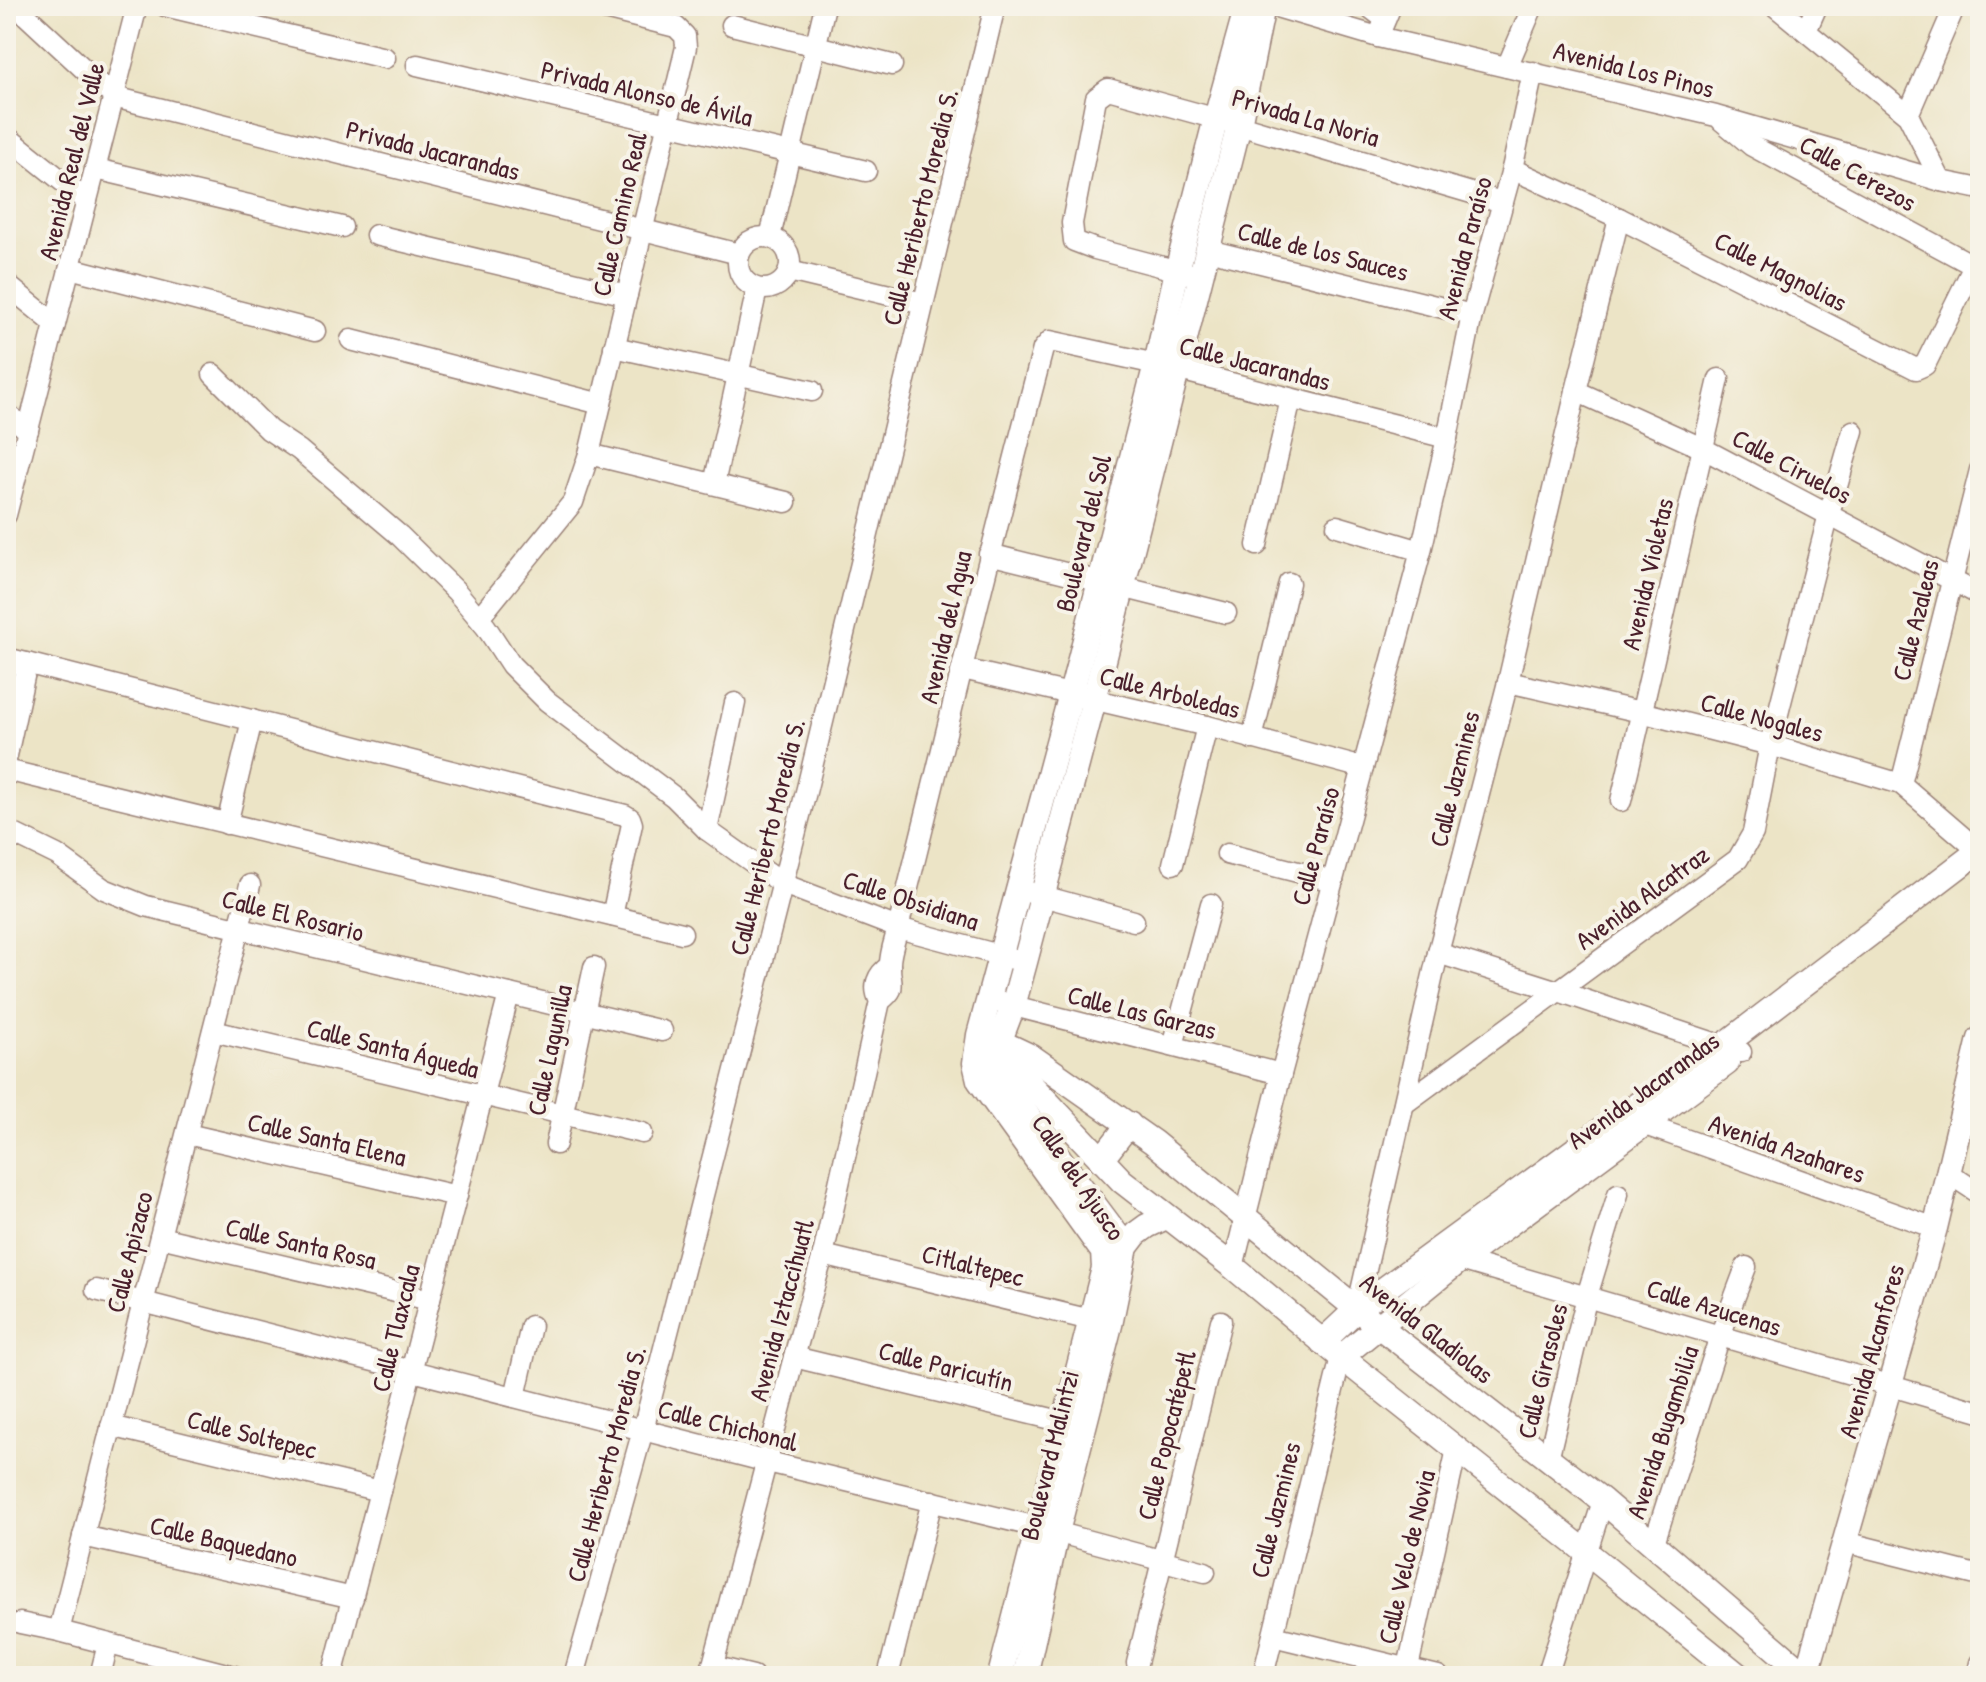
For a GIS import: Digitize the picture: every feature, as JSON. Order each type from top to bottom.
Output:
[{"type":"street","name":"Avenida Real del Valle","points":[[6,515],[137,6]]},
{"type":"street","points":[[165,6],[385,58]]},
{"type":"street","name":"Calle Camino Real","points":[[479,618],[573,502],[589,454],[686,47],[685,36],[676,27],[593,6]]},
{"type":"street","points":[[770,237],[825,6]]},
{"type":"street","name":"Calle Heriberto Moredia S.","points":[[574,1676],[643,1430],[783,884],[995,6]]},
{"type":"street","name":"Boulevard del Sol","points":[[976,1073],[975,1063],[990,1039],[1014,959],[1042,895],[1056,796],[1167,367],[1208,250],[1247,6]]},
{"type":"street","name":"Boulevard del Sol","points":[[1167,367],[1177,271],[1263,6]]},
{"type":"street","name":"Avenida Los Pinos","points":[[1273,6],[1384,21],[1507,67],[1716,116],[1941,181],[1980,189]]},
{"type":"street","points":[[1368,6],[1384,21]]},
{"type":"street","points":[[1507,67],[1533,6]]},
{"type":"street","points":[[1775,6],[1908,115],[1941,181]]},
{"type":"street","points":[[1806,31],[1817,6]]},
{"type":"street","points":[[1908,115],[1955,6]]},
{"type":"street","points":[[21,8],[114,97]]},
{"type":"street","points":[[732,25],[892,65]]},
{"type":"street","name":"Privada Alonso de Ávila","points":[[417,65],[866,171]]},
{"type":"street","name":"Avenida Paraíso","points":[[1447,438],[1472,315],[1512,169],[1533,72]]},
{"type":"street","name":"Privada La Noria","points":[[1177,271],[1074,241],[1072,223],[1096,98],[1108,89],[1502,202]]},
{"type":"street","name":"Privada Jacarandas","points":[[114,97],[739,254]]},
{"type":"street","name":"Calle Cerezos","points":[[1716,116],[1752,146],[1977,268]]},
{"type":"street","points":[[6,136],[87,201]]},
{"type":"street","points":[[96,169],[342,227]]},
{"type":"street","name":"Calle Magnolias","points":[[1512,169],[1619,218],[1916,369],[1925,365],[1977,268]]},
{"type":"street","name":"Calle Jazmines","points":[[1357,1309],[1438,953],[1508,682],[1619,218]]},
{"type":"street","points":[[376,235],[627,295]]},
{"type":"street","points":[[770,237],[783,244],[790,257],[789,271],[782,283],[770,289],[757,289],[744,282],[737,269],[739,254],[751,240],[770,237]]},
{"type":"street","name":"Calle de los Sauces","points":[[1208,250],[1472,315]]},
{"type":"street","points":[[70,268],[315,331]]},
{"type":"street","points":[[789,271],[923,303]]},
{"type":"street","points":[[1177,271],[1201,276]]},
{"type":"street","points":[[6,284],[55,324]]},
{"type":"street","points":[[714,484],[757,289]]},
{"type":"street","points":[[351,340],[601,404]]},
{"type":"street","name":"Calle Jacarandas","points":[[1050,341],[1167,367],[1447,438]]},
{"type":"street","name":"Avenida del Agua","points":[[898,928],[989,554],[1043,349],[1050,341]]},
{"type":"street","points":[[614,347],[812,391]]},
{"type":"street","name":"Calle Obsidiana","points":[[213,374],[269,430],[299,450],[399,535],[456,591],[511,665],[547,701],[674,797],[707,830],[783,884],[898,928],[1014,959]]},
{"type":"street","name":"Avenida Violetas","points":[[1621,801],[1719,379]]},
{"type":"street","name":"Calle Ciruelos","points":[[1576,391],[1702,448],[1980,595]]},
{"type":"street","points":[[1257,545],[1291,399]]},
{"type":"street","points":[[6,413],[28,430]]},
{"type":"street","name":"Avenida Alcatraz","points":[[1404,1104],[1738,859],[1753,833],[1770,745],[1853,431]]},
{"type":"street","name":"Calle Paraíso","points":[[1233,1267],[1281,1074],[1421,551],[1447,438]]},
{"type":"street","points":[[589,454],[786,502]]},
{"type":"street","name":"Calle Azaleas","points":[[1901,784],[1980,470]]},
{"type":"street","points":[[1337,526],[1421,551]]},
{"type":"street","points":[[989,554],[1226,613]]},
{"type":"street","points":[[1252,739],[1289,583]]},
{"type":"street","points":[[6,658],[625,815],[632,824],[612,916]]},
{"type":"street","points":[[6,760],[12,703],[27,663]]},
{"type":"street","name":"Calle Arboledas","points":[[963,669],[1207,726],[1363,768]]},
{"type":"street","name":"Calle Nogales","points":[[1508,682],[1770,745],[1901,784],[1980,856]]},
{"type":"street","points":[[707,830],[735,703]]},
{"type":"street","points":[[227,824],[252,720]]},
{"type":"street","points":[[1173,864],[1207,726]]},
{"type":"street","points":[[6,770],[682,933]]},
{"type":"street","name":"Boulevard del Sol","points":[[1014,959],[1017,889],[1056,796]]},
{"type":"street","name":"Calle El Rosario","points":[[6,830],[57,855],[104,889],[146,906],[662,1031]]},
{"type":"street","points":[[1227,854],[1333,881]]},
{"type":"street","name":"Avenida Jacarandas","points":[[1357,1309],[1434,1252],[1732,1049],[1980,856]]},
{"type":"street","name":"Calle Apizaco","points":[[59,1631],[250,885]]},
{"type":"street","points":[[1017,889],[1134,921]]},
{"type":"street","points":[[1173,1046],[1211,904]]},
{"type":"street","name":"Avenida Iztaccíhuatl","points":[[711,1671],[823,1255],[880,1001],[890,993],[893,981],[890,966],[898,928]]},
{"type":"street","points":[[1438,953],[1732,1049]]},
{"type":"street","name":"Calle Lagunilla","points":[[556,1144],[594,967]]},
{"type":"street","name":"Calle Tlaxcala","points":[[332,1676],[509,994]]},
{"type":"street","name":"Calle Las Garzas","points":[[1001,1003],[1281,1074]]},
{"type":"street","name":"Calle Santa Águeda","points":[[213,1031],[642,1133]]},
{"type":"street","points":[[990,1039],[1122,1181],[1739,1676]]},
{"type":"street","name":"Avenida Gladiolas","points":[[990,1039],[1032,1057],[1129,1124],[1357,1309],[1603,1501],[1806,1676]]},
{"type":"street","name":"Calle del Ajusco","points":[[990,1039],[997,1075],[1126,1247]]},
{"type":"street","name":"Avenida Alcanfores","points":[[1806,1676],[1935,1228],[1969,1182],[1980,1039]]},
{"type":"street","name":"Calle del Ajusco","points":[[976,1073],[1103,1252],[1100,1322]]},
{"type":"street","name":"Avenida Jacarandas","points":[[1332,1349],[1379,1325],[1632,1120]]},
{"type":"street","name":"Avenida Azahares","points":[[1632,1120],[1935,1228]]},
{"type":"street","points":[[1101,1160],[1129,1124]]},
{"type":"street","name":"Calle Santa Elena","points":[[187,1134],[457,1196]]},
{"type":"street","name":"Calle Girasoles","points":[[1548,1459],[1587,1296],[1618,1194]]},
{"type":"street","points":[[1126,1247],[1136,1234],[1166,1217]]},
{"type":"street","name":"Calle Santa Rosa","points":[[160,1237],[430,1300]]},
{"type":"street","name":"Boulevard Malintzi","points":[[1000,1676],[1047,1530],[1100,1322],[1126,1247]]},
{"type":"street","name":"Calle Azucenas","points":[[1434,1252],[1980,1412]]},
{"type":"street","name":"Citlaltepec","points":[[823,1255],[1100,1322]]},
{"type":"street","name":"Avenida Bugambilia","points":[[1654,1543],[1720,1336],[1746,1267]]},
{"type":"street","name":"Calle Chichonal","points":[[96,1290],[1205,1572]]},
{"type":"street","points":[[1332,1349],[1357,1309]]},
{"type":"street","name":"Calle Popocatépetl","points":[[1137,1663],[1221,1321]]},
{"type":"street","points":[[515,1397],[531,1326]]},
{"type":"street","name":"Calle Jazmines","points":[[1263,1676],[1332,1349]]},
{"type":"street","name":"Calle Paricutín","points":[[794,1357],[1074,1424]]},
{"type":"street","name":"Calle Soltepec","points":[[111,1426],[380,1491]]},
{"type":"street","name":"Calle Velo de Novia","points":[[1407,1672],[1457,1449]]},
{"type":"street","points":[[888,1676],[932,1501]]},
{"type":"street","points":[[1547,1676],[1603,1501]]},
{"type":"street","name":"Boulevard Malintzi","points":[[1025,1676],[1047,1530]]},
{"type":"street","name":"Calle Baquedano","points":[[83,1536],[353,1598]]},
{"type":"street","points":[[1845,1542],[1980,1576]]},
{"type":"street","points":[[20,1623],[234,1676]]},
{"type":"street","points":[[1273,1636],[1407,1672],[1438,1676]]},
{"type":"street","points":[[100,1676],[108,1644]]},
{"type":"street","points":[[1977,1676],[1980,1663]]},
{"type":"street","points":[[711,1671],[753,1676]]}]
